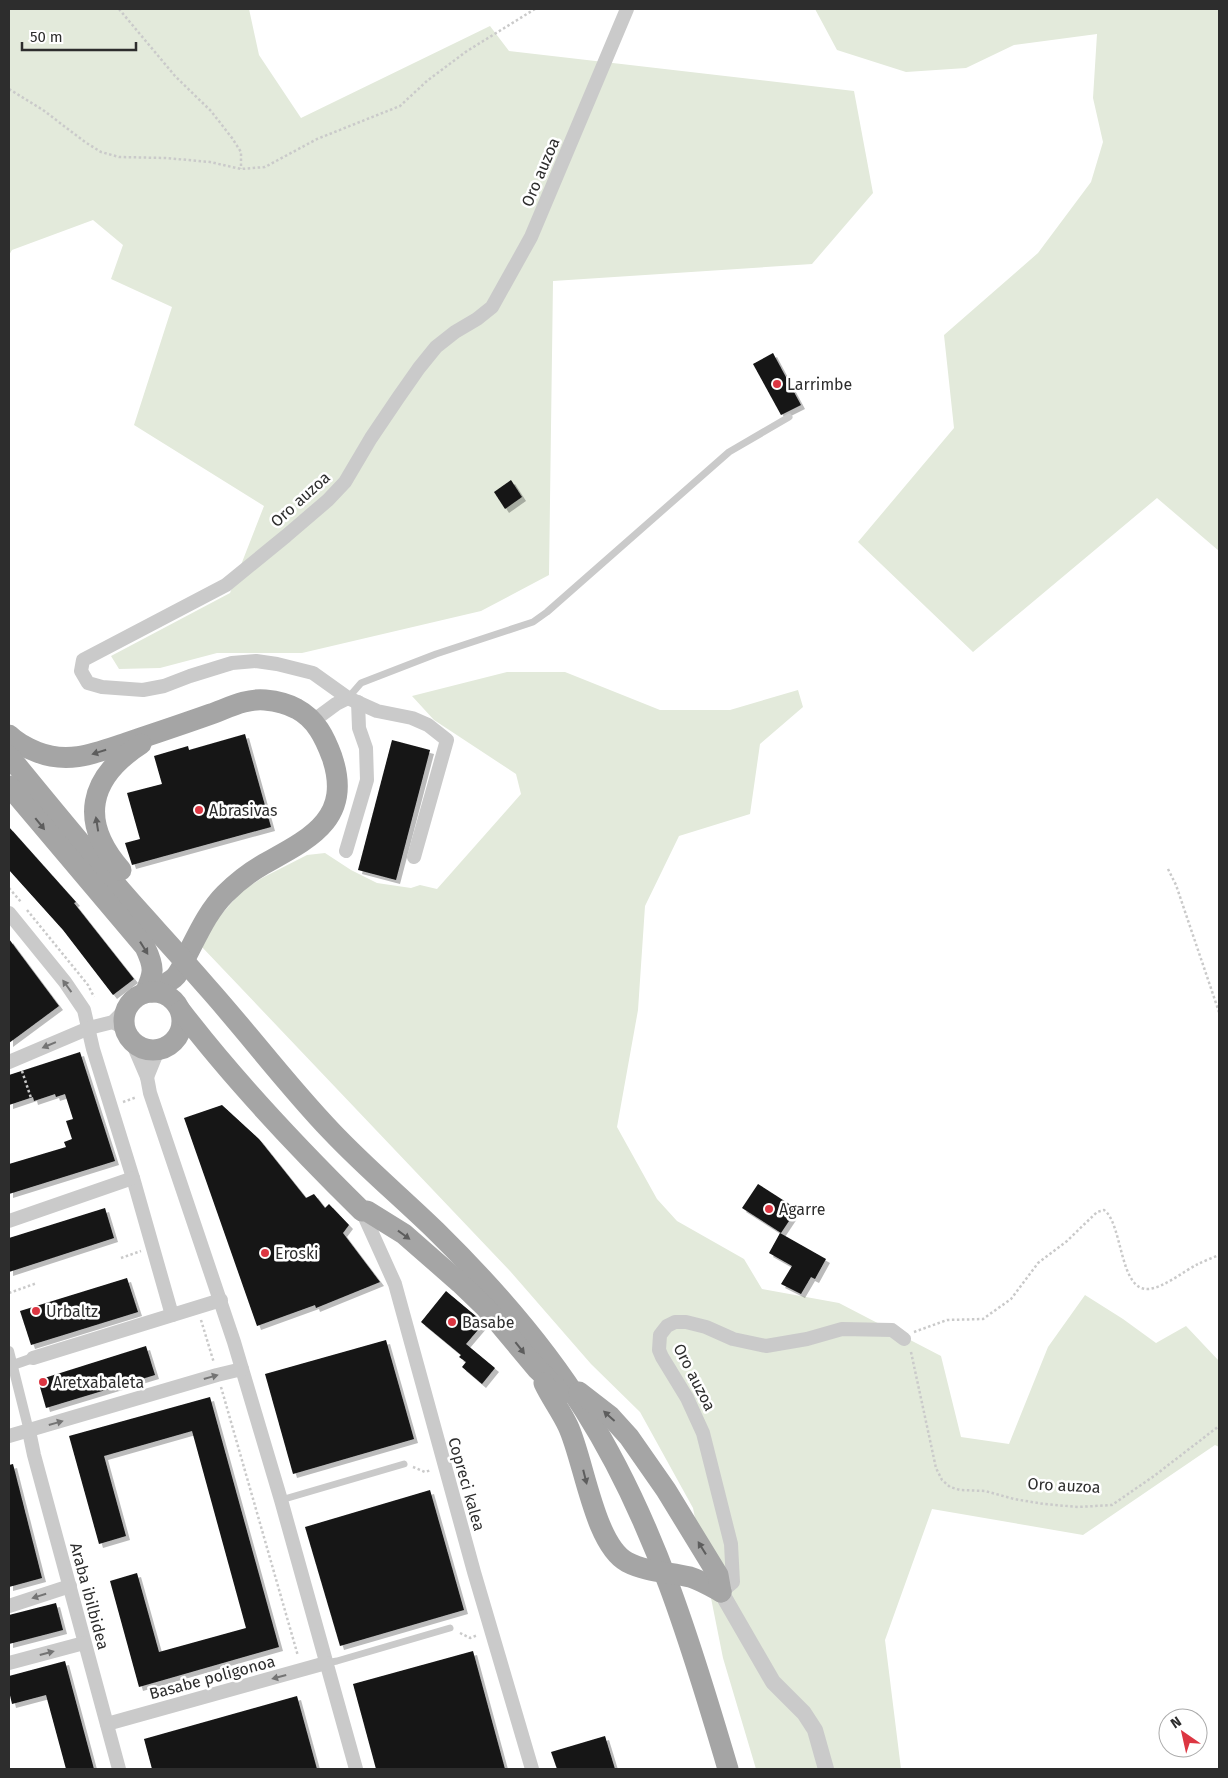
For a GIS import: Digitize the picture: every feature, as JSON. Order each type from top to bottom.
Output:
[{"type":"main road","points":[[9,735],[26,748],[48,757],[79,758],[162,732],[243,702],[264,699],[281,702],[299,710],[313,721],[326,740],[336,771],[337,792],[331,813],[317,832],[290,851],[262,865],[238,882],[224,895],[212,910],[176,976],[149,993],[133,1000],[124,1016],[124,1031],[140,1048],[149,1051],[167,1048],[177,1038],[183,1024],[176,976]]},
{"type":"main road","points":[[136,898],[100,839],[96,825],[96,798],[106,774],[114,765],[127,754],[162,732]]},
{"type":"main road","points":[[9,756],[70,830],[136,898],[211,982],[265,1055],[327,1127],[363,1165],[433,1229],[504,1301],[567,1383],[606,1446],[652,1543],[681,1620],[728,1769]]},
{"type":"main road","points":[[9,786],[145,947],[150,956],[153,975],[149,993]]},
{"type":"main road","points":[[149,993],[162,993],[171,998],[210,1050],[281,1129],[362,1210],[367,1211],[404,1234],[460,1283],[506,1329],[537,1369],[562,1396],[601,1461],[612,1474],[626,1485]]},
{"type":"main road","points":[[177,1038],[210,1050]]},
{"type":"main road","points":[[537,1369],[571,1433],[603,1532],[617,1553],[625,1561],[642,1568],[692,1578],[721,1592]]},
{"type":"main road","points":[[567,1383],[610,1416],[629,1437],[666,1490],[718,1575],[721,1592]]},
{"type":"street","name":"Oro auzoa","points":[[353,700],[312,673],[277,664],[256,661],[232,663],[164,686],[143,690],[102,687],[88,682],[81,671],[82,660],[226,585],[314,512],[345,482],[376,430],[436,347],[455,332],[477,319],[492,306],[531,237],[627,9]]},
{"type":"street","points":[[313,721],[336,704],[353,700],[376,711],[412,718],[428,726],[447,740],[414,857]]},
{"type":"street","points":[[346,851],[367,780],[366,748],[359,728],[353,700]]},
{"type":"street","points":[[9,913],[70,989],[84,1010],[93,1049],[133,1178],[172,1315]]},
{"type":"street","points":[[9,1062],[89,1028],[124,1031],[147,1077],[150,1093],[242,1369],[281,1500],[356,1769]]},
{"type":"street","points":[[147,1077],[158,1050]]},
{"type":"street","points":[[9,1221],[133,1178]]},
{"type":"street","name":"Copreci kalea","points":[[362,1210],[395,1284],[471,1563],[532,1769]]},
{"type":"street","points":[[13,1365],[220,1300]]},
{"type":"street","name":"Oro auzoa","points":[[721,1592],[733,1582],[731,1544],[703,1433],[687,1398],[659,1350],[662,1332],[672,1324],[686,1322],[706,1327],[733,1339],[766,1346],[807,1339],[842,1329],[892,1330],[904,1339]]},
{"type":"street","points":[[9,1351],[29,1430]]},
{"type":"street","points":[[9,1436],[242,1369]]},
{"type":"street","name":"Araba ibilbidea","points":[[29,1430],[119,1769]]},
{"type":"street","points":[[9,1606],[70,1586]]},
{"type":"street","points":[[721,1592],[773,1682],[804,1713],[815,1730],[826,1769]]},
{"type":"street","points":[[9,1663],[84,1643]]},
{"type":"street","name":"Basabe poligonoa","points":[[107,1724],[326,1662]]},
{"type":"lane","points":[[353,700],[362,683],[407,664],[533,622],[548,612],[729,452],[790,417]]},
{"type":"lane","points":[[281,1500],[404,1464]]},
{"type":"lane","name":"Basabe poligonoa","points":[[326,1662],[337,1662],[450,1628]]},
{"type":"path","points":[[119,9],[175,76],[211,111],[232,138],[241,152],[241,169]]},
{"type":"path","points":[[9,89],[43,110],[84,142],[101,152],[119,157],[201,162],[241,169],[265,167],[317,139],[400,106],[428,80],[467,50],[535,9]]},
{"type":"path","points":[[1168,869],[1176,885],[1219,1012]]},
{"type":"path","points":[[22,1069],[31,1098]]},
{"type":"path","points":[[904,1339],[918,1330],[946,1320],[983,1319],[1011,1299],[1038,1262],[1066,1241],[1097,1212],[1104,1210],[1112,1218],[1131,1279],[1138,1286],[1149,1289],[1172,1280],[1198,1264],[1219,1255]]},
{"type":"path","points":[[121,1258],[152,1248]]},
{"type":"path","points":[[9,1293],[37,1283]]},
{"type":"path","points":[[197,1307],[302,1670]]},
{"type":"path","name":"Oro auzoa","points":[[904,1339],[909,1347],[914,1366],[936,1468],[942,1480],[955,1489],[985,1491],[1029,1502],[1078,1507],[1112,1505],[1154,1476],[1219,1426]]},
{"type":"path","points":[[404,1464],[425,1472],[437,1468]]},
{"type":"path","points":[[450,1628],[470,1638],[483,1634]]},
{"type":"green space","points":[[9,9],[249,9],[259,55],[301,118],[490,26],[509,51],[854,91],[873,193],[812,264],[553,281],[549,575],[481,611],[302,653],[217,653],[160,668],[119,669],[111,656],[230,593],[264,506],[134,425],[172,307],[111,279],[123,245],[93,220],[12,250],[9,255]]},
{"type":"green space","points":[[815,9],[1219,9],[1219,551],[1157,498],[973,652],[858,542],[954,428],[944,335],[1038,253],[1091,182],[1103,142],[1093,98],[1097,34],[1014,45],[966,68],[906,72],[837,50]]},
{"type":"green space","points":[[507,672],[565,672],[660,710],[730,710],[798,690],[803,707],[760,744],[750,814],[679,836],[645,906],[638,1010],[617,1127],[657,1199],[677,1221],[744,1259],[762,1289],[839,1303],[941,1356],[961,1437],[1009,1444],[1048,1347],[1085,1295],[1156,1343],[1186,1326],[1219,1361],[1219,1447],[1215,1445],[1083,1535],[932,1509],[885,1640],[901,1769],[756,1769],[723,1658],[693,1508],[640,1412],[591,1364],[510,1271],[201,946],[219,917],[242,891],[262,878],[307,855],[325,853],[351,870],[377,883],[411,888],[420,885],[437,889],[521,794],[516,774],[434,720],[412,696]]},
{"type":"building","name":"Larrimbe","points":[[773,353],[801,405],[781,415],[753,364]]},
{"type":"building","points":[[511,480],[522,497],[505,509],[494,492]]},
{"type":"building","name":"Abrasivas","points":[[245,734],[271,827],[132,865],[125,843],[140,839],[127,793],[162,784],[154,756],[188,746],[189,750]]},
{"type":"building","points":[[392,740],[430,750],[396,880],[358,870]]},
{"type":"building","points":[[9,827],[76,902],[74,903],[134,979],[113,995],[63,930],[9,870]]},
{"type":"building","points":[[9,939],[59,1006],[9,1043]]},
{"type":"building","points":[[80,1052],[115,1161],[9,1194],[9,1164],[66,1147],[64,1142],[72,1139],[66,1121],[73,1119],[65,1094],[56,1097],[55,1094],[34,1101],[33,1097],[9,1105],[9,1075]]},
{"type":"building","name":"Eroski","points":[[222,1105],[259,1139],[306,1198],[314,1194],[325,1208],[329,1204],[349,1225],[343,1233],[380,1282],[316,1308],[315,1305],[257,1326],[184,1118]]},
{"type":"building","name":"Agarre","points":[[758,1184],[797,1209],[781,1233],[742,1208]]},
{"type":"building","points":[[105,1208],[114,1238],[9,1272],[9,1238]]},
{"type":"building","points":[[780,1233],[826,1259],[815,1279],[811,1277],[801,1294],[781,1284],[792,1266],[769,1253]]},
{"type":"building","points":[[127,1278],[138,1312],[31,1345],[20,1311]]},
{"type":"building","name":"Basabe","points":[[446,1291],[483,1324],[466,1344],[495,1368],[482,1384],[462,1367],[466,1362],[459,1357],[461,1355],[421,1322]]},
{"type":"building","points":[[386,1340],[414,1439],[293,1474],[265,1374]]},
{"type":"building","points":[[146,1346],[155,1375],[46,1408],[38,1380]]},
{"type":"building","points":[[210,1397],[279,1647],[139,1687],[110,1581],[137,1573],[159,1652],[246,1628],[192,1431],[104,1456],[126,1536],[99,1544],[69,1436]]},
{"type":"building","points":[[13,1464],[42,1578],[9,1587],[9,1465]]},
{"type":"building","points":[[430,1490],[464,1610],[340,1646],[305,1527]]},
{"type":"building","points":[[56,1603],[63,1630],[9,1644],[9,1615]]},
{"type":"building","points":[[473,1651],[505,1769],[376,1769],[353,1684]]},
{"type":"building","points":[[65,1661],[94,1769],[66,1769],[46,1695],[12,1704],[9,1691],[9,1676]]},
{"type":"building","points":[[297,1696],[317,1769],[152,1769],[144,1739]]},
{"type":"building","points":[[605,1736],[615,1769],[557,1769],[551,1752]]},
{"type":"place","name":"Larrimbe","points":[[777,384]]},
{"type":"place","name":"Abrasivas","points":[[199,810]]},
{"type":"place","name":"Agarre","points":[[769,1209]]},
{"type":"place","name":"Eroski","points":[[265,1253]]},
{"type":"place","name":"Urbaltz","points":[[36,1311]]},
{"type":"place","name":"Basabe","points":[[452,1322]]},
{"type":"place","name":"Aretxabaleta","points":[[43,1382]]}]
